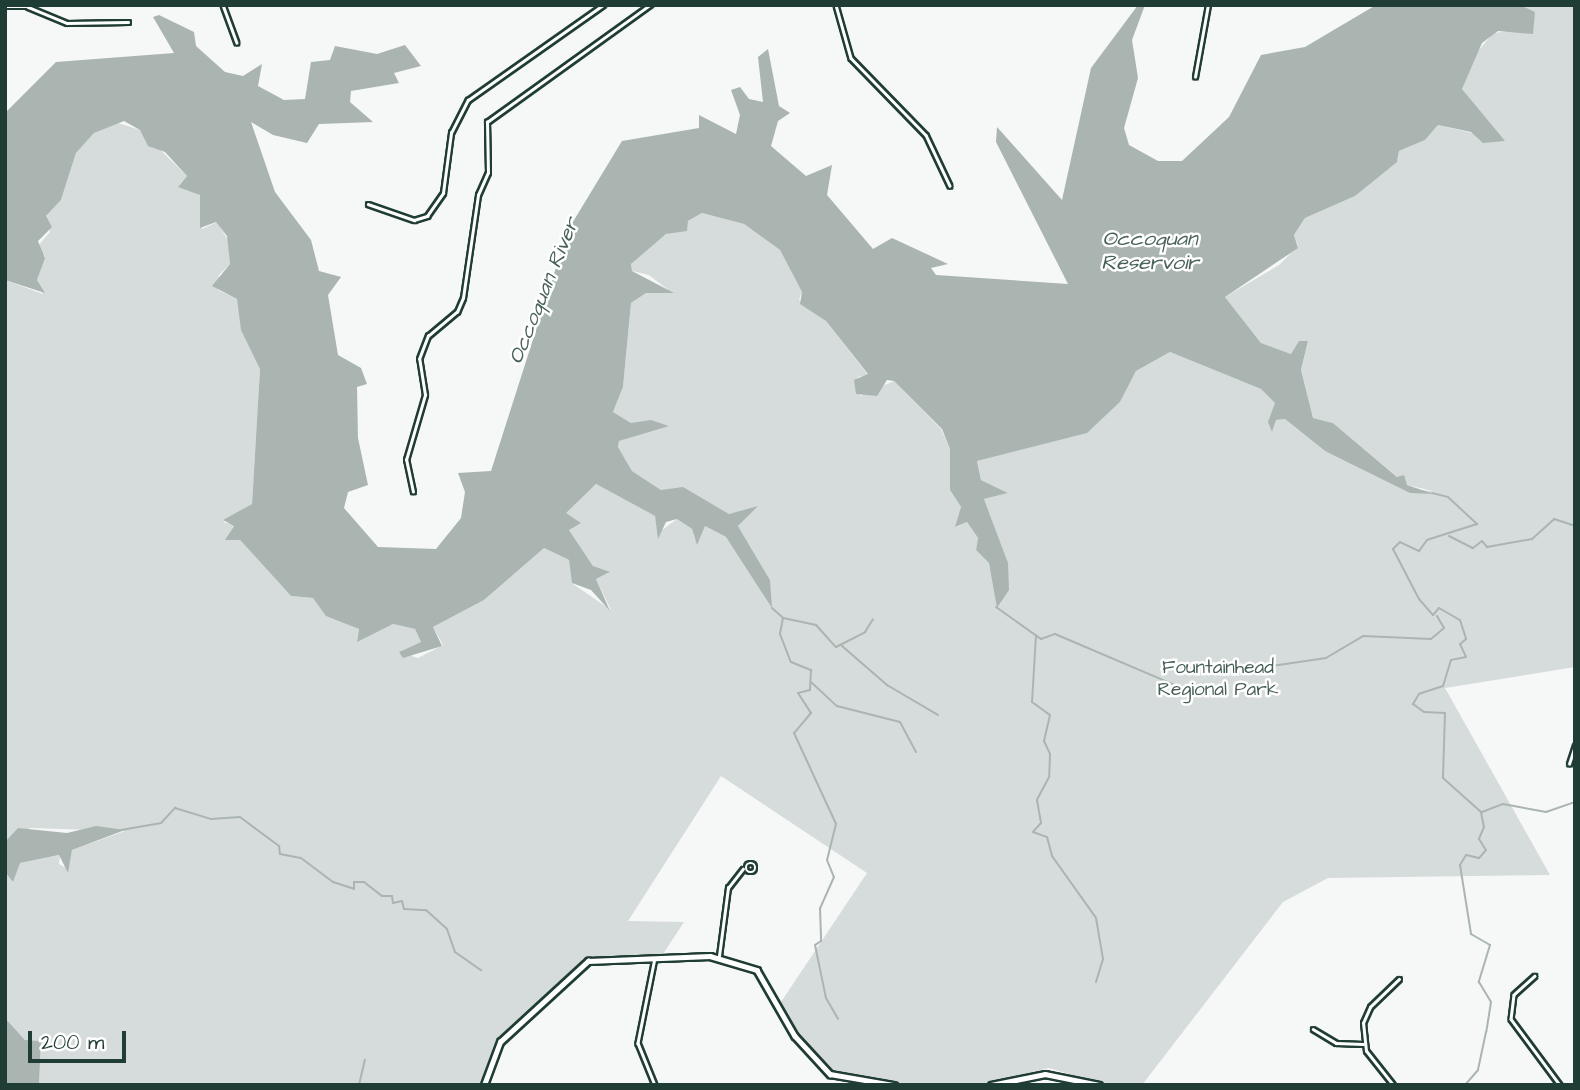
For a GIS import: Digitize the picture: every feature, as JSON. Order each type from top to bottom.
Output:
[{"type":"street","points":[[5,7],[16,5],[67,23],[128,22]]},
{"type":"street","points":[[223,5],[237,43]]},
{"type":"street","points":[[368,205],[414,220],[426,216],[443,193],[451,133],[468,100],[603,5]]},
{"type":"street","points":[[413,492],[406,460],[425,395],[420,354],[463,298],[478,195],[488,173],[487,122],[650,5]]},
{"type":"street","points":[[835,5],[847,50],[926,135],[950,186]]},
{"type":"street","points":[[1195,77],[1208,5]]},
{"type":"street","points":[[1569,764],[1575,746]]},
{"type":"street","points":[[719,956],[728,888],[743,869]]},
{"type":"street","points":[[484,1085],[496,1046],[583,964],[601,957],[719,956],[758,971],[795,1036],[826,1072],[850,1082],[894,1085]]},
{"type":"street","points":[[655,958],[638,1043],[655,1085]]},
{"type":"street","points":[[1535,976],[1514,995],[1511,1019],[1560,1085]]},
{"type":"street","points":[[1393,1085],[1363,1044],[1366,1012],[1399,979]]},
{"type":"street","points":[[1313,1029],[1336,1043],[1363,1044]]},
{"type":"street","points":[[991,1085],[1045,1074],[1099,1085]]},
{"type":"green space","name":"Fountainhead Regional Park","points":[[1520,5],[1575,5],[1575,667],[1445,688],[1550,875],[1328,878],[1283,902],[1142,1085],[1107,1085],[1049,1068],[977,1085],[902,1085],[836,1075],[804,1044],[779,1005],[867,873],[721,776],[628,921],[684,922],[663,954],[585,960],[494,1045],[480,1085],[39,1085],[41,1041],[25,1040],[5,1018],[5,872],[12,881],[20,863],[60,855],[59,864],[68,869],[72,850],[125,831],[30,828],[5,842],[5,280],[43,294],[37,280],[45,256],[37,247],[50,232],[46,216],[61,200],[76,153],[94,133],[115,122],[140,130],[187,176],[179,185],[200,195],[202,229],[217,222],[228,240],[230,264],[219,275],[218,290],[237,299],[260,369],[252,504],[223,522],[234,525],[226,540],[240,540],[291,596],[313,598],[325,613],[359,629],[357,640],[393,624],[415,629],[421,642],[399,652],[418,658],[443,645],[433,627],[484,600],[544,548],[569,560],[573,584],[611,610],[596,579],[609,573],[593,566],[569,530],[578,521],[565,513],[596,484],[655,516],[658,533],[677,519],[692,529],[695,540],[705,526],[726,537],[769,600],[770,580],[738,526],[754,509],[729,514],[685,489],[661,490],[632,471],[618,447],[619,441],[668,425],[631,423],[613,412],[623,387],[631,303],[646,293],[672,293],[649,275],[632,271],[631,264],[650,244],[702,213],[744,224],[780,250],[802,292],[799,300],[826,321],[868,375],[858,377],[860,396],[894,381],[941,429],[950,449],[950,490],[961,507],[956,527],[967,522],[978,538],[976,550],[989,563],[1000,606],[1007,561],[984,499],[1008,493],[981,480],[977,461],[1092,428],[1120,402],[1136,371],[1170,352],[1261,389],[1275,403],[1272,432],[1276,420],[1285,419],[1325,451],[1369,467],[1402,489],[1433,491],[1407,485],[1333,423],[1313,418],[1301,370],[1308,342],[1291,354],[1261,343],[1225,297],[1279,265],[1298,246],[1294,235],[1305,218],[1355,196],[1398,159],[1399,151],[1425,140],[1438,125],[1502,140],[1462,89],[1471,60],[1493,33],[1532,29],[1535,12]]},
{"type":"water","name":"Occoquan Reservoir","points":[[1138,5],[1145,5],[1132,40],[1138,78],[1124,128],[1129,145],[1158,161],[1182,161],[1229,117],[1261,55],[1305,47],[1376,5],[1520,5],[1535,12],[1533,34],[1498,31],[1482,43],[1462,89],[1505,141],[1483,143],[1471,132],[1438,125],[1425,140],[1399,151],[1397,162],[1355,196],[1305,218],[1294,235],[1298,248],[1225,297],[1261,343],[1291,354],[1299,341],[1308,341],[1301,370],[1313,418],[1333,423],[1397,477],[1404,475],[1407,485],[1434,494],[1410,493],[1325,451],[1285,419],[1276,420],[1272,432],[1268,422],[1275,403],[1261,389],[1170,352],[1136,371],[1120,402],[1087,433],[977,461],[981,480],[1008,493],[984,499],[1008,563],[1009,590],[997,608],[989,563],[976,550],[978,538],[967,522],[955,527],[961,507],[950,490],[950,449],[942,429],[894,381],[887,380],[877,396],[856,394],[854,380],[868,374],[826,321],[800,304],[802,292],[780,250],[744,224],[702,213],[688,221],[687,231],[666,234],[631,264],[632,271],[674,293],[646,293],[631,303],[623,387],[613,412],[631,423],[651,420],[669,426],[619,441],[618,447],[632,471],[661,490],[683,487],[729,514],[758,506],[738,526],[770,580],[772,608],[726,537],[705,526],[697,545],[692,529],[677,519],[666,522],[658,539],[655,516],[596,484],[566,513],[581,523],[569,530],[593,566],[610,572],[596,579],[610,611],[591,590],[572,583],[569,560],[544,548],[484,600],[433,627],[442,646],[403,658],[399,652],[421,642],[415,629],[393,624],[357,642],[359,629],[326,616],[313,598],[291,596],[240,540],[225,540],[234,526],[223,520],[252,504],[260,369],[241,330],[237,299],[212,286],[230,264],[227,236],[216,222],[200,228],[200,195],[178,187],[187,176],[165,152],[148,146],[140,130],[124,121],[94,133],[76,153],[61,200],[46,216],[52,227],[38,241],[45,258],[37,280],[45,293],[5,280],[5,113],[56,62],[174,53],[153,17],[159,15],[194,32],[196,46],[225,72],[243,76],[262,64],[258,86],[284,100],[305,99],[311,62],[330,60],[335,46],[377,54],[405,45],[421,66],[394,73],[399,83],[351,91],[350,102],[373,122],[319,124],[307,143],[273,135],[251,122],[275,192],[311,240],[319,271],[341,277],[328,295],[338,355],[361,368],[367,384],[357,387],[358,438],[368,485],[348,492],[344,508],[378,547],[436,549],[461,518],[465,492],[458,473],[491,471],[568,230],[622,141],[699,128],[699,115],[736,134],[740,115],[731,90],[740,87],[749,99],[763,102],[758,57],[768,49],[779,106],[790,113],[778,121],[771,146],[806,176],[832,165],[827,195],[873,249],[892,238],[948,264],[931,268],[936,275],[1068,284],[996,142],[997,127],[1062,200],[1091,68]]},
{"type":"water","points":[[96,826],[125,830],[72,850],[68,873],[59,855],[20,863],[13,882],[5,872],[5,842],[18,828],[67,833]]},
{"type":"water","points":[[5,1018],[25,1040],[41,1041],[39,1085],[5,1085]]},
{"type":"waterway","points":[[1432,493],[1448,497],[1477,524],[1427,540],[1419,551],[1400,542],[1393,549],[1419,599],[1433,615],[1439,608],[1460,620],[1466,639],[1460,644],[1466,657],[1451,660],[1443,686],[1419,694],[1413,704],[1424,712],[1445,713],[1443,778],[1481,812],[1484,827],[1479,839],[1486,850],[1479,858],[1466,855],[1460,865],[1471,934],[1490,945],[1479,982],[1491,1002],[1486,1032],[1478,1070],[1465,1085]]},
{"type":"waterway","points":[[1449,536],[1473,548],[1482,541],[1487,547],[1532,539],[1554,519],[1575,526]]},
{"type":"waterway","points":[[996,607],[1041,639],[1055,634],[1177,686]]},
{"type":"waterway","points":[[772,608],[783,618],[780,634],[791,662],[811,670],[810,690],[798,693],[811,713],[794,733],[836,824],[827,860],[834,877],[820,908],[821,941],[815,945],[826,998],[838,1019]]},
{"type":"waterway","points":[[1252,669],[1326,658],[1363,636],[1431,639],[1444,628],[1437,616]]},
{"type":"waterway","points":[[783,618],[816,625],[836,647],[865,632],[873,619]]},
{"type":"waterway","points":[[1036,635],[1032,702],[1050,715],[1044,741],[1050,754],[1049,777],[1037,800],[1041,823],[1033,832],[1047,837],[1052,856],[1096,918],[1103,959],[1096,982]]},
{"type":"waterway","points":[[842,646],[887,685],[938,715]]},
{"type":"waterway","points":[[811,682],[837,706],[900,722],[916,752]]},
{"type":"waterway","points":[[1482,812],[1503,804],[1546,812],[1575,802]]},
{"type":"waterway","points":[[121,830],[161,823],[175,808],[211,819],[240,817],[279,846],[280,854],[301,858],[333,882],[354,889],[354,882],[364,882],[382,896],[392,896],[393,903],[402,901],[404,909],[426,910],[447,929],[455,952],[481,970]]},
{"type":"waterway","points":[[359,1085],[365,1060]]},
{"type":"water label","name":"Occoquan River","points":[[544,291]]}]
